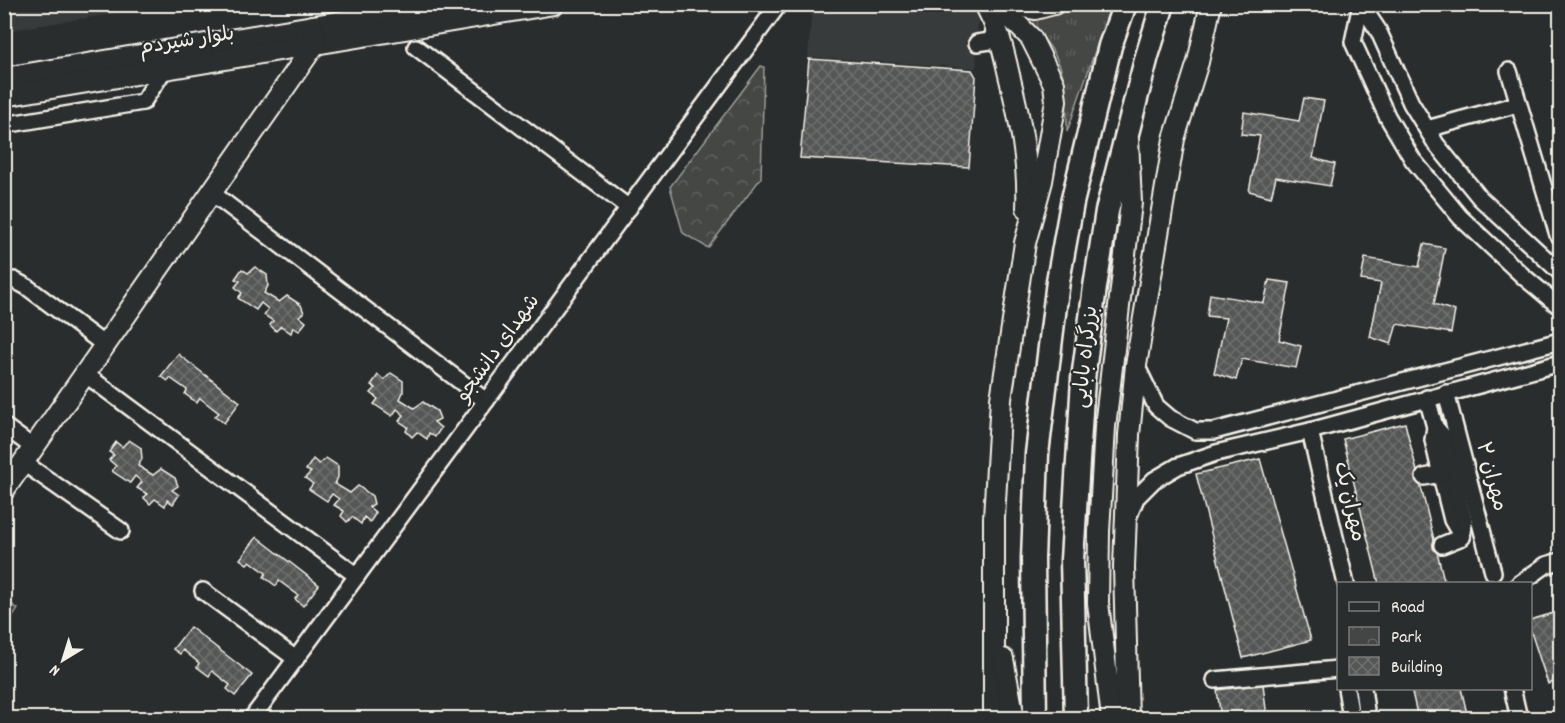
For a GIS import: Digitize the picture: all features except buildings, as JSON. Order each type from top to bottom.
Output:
[{"type":"highway","name":"بزرگراه بابایی","points":[[1035,718],[1033,559],[1037,454],[1058,281],[1072,203],[1110,46],[1125,4]]},
{"type":"highway","name":"بزرگراه بابایی","points":[[1076,718],[1072,560],[1083,379],[1107,211],[1147,56],[1163,4]]},
{"type":"main road","name":"بلوار شیردم","points":[[4,96],[164,70],[444,4]]},
{"type":"main road","name":"بلوار شیردم","points":[[4,78],[554,4]]},
{"type":"main road","points":[[985,4],[997,27],[1018,106],[1028,179],[1025,243],[1001,399],[994,518],[994,718]]},
{"type":"main road","points":[[993,4],[1007,14],[1031,38],[1054,84],[1056,101],[1042,181],[1025,243]]},
{"type":"main road","points":[[1006,4],[1035,9],[1054,4]]},
{"type":"main road","points":[[1128,718],[1124,567],[1129,435],[1136,365],[1174,140],[1198,62],[1211,4]]},
{"type":"main road","points":[[4,490],[212,193],[314,35]]},
{"type":"main road","points":[[1112,718],[1098,603],[1098,572],[1106,427],[1131,203],[1128,133]]},
{"type":"main road","points":[[994,612],[1014,718]]},
{"type":"street","name":"شهدای دانشجو","points":[[252,718],[779,4]]},
{"type":"street","points":[[1361,5],[1378,30],[1411,103],[1436,144],[1480,198],[1560,272]]},
{"type":"street","points":[[1361,5],[1353,42],[1387,116],[1413,160],[1460,217],[1560,307]]},
{"type":"street","points":[[977,43],[990,41],[997,27]]},
{"type":"street","points":[[416,47],[629,208]]},
{"type":"street","points":[[4,125],[143,102],[164,70]]},
{"type":"street","points":[[1509,71],[1558,235]]},
{"type":"street","points":[[1427,129],[1518,104]]},
{"type":"street","points":[[1413,160],[1436,144]]},
{"type":"street","points":[[212,193],[486,401]]},
{"type":"street","points":[[4,283],[14,280],[27,287],[106,346]]},
{"type":"street","points":[[1136,365],[1156,406],[1170,418],[1195,431],[1214,432],[1560,341]]},
{"type":"street","points":[[1125,523],[1136,498],[1154,480],[1178,466],[1216,453],[1310,431],[1560,363]]},
{"type":"street","points":[[85,374],[357,576]]},
{"type":"street","points":[[1367,393],[1372,414]]},
{"type":"street","name":"مهران ۲","points":[[1446,393],[1493,572]]},
{"type":"street","points":[[1426,398],[1435,427],[1433,440],[1452,520],[1462,537],[1442,545]]},
{"type":"street","points":[[4,426],[29,455],[121,531]]},
{"type":"street","name":"مهران یک","points":[[1310,431],[1346,582]]},
{"type":"street","points":[[1214,432],[1216,453]]},
{"type":"street","points":[[1424,477],[1443,483]]},
{"type":"street","points":[[1521,582],[1546,565],[1560,561]]},
{"type":"street","points":[[203,591],[296,659]]},
{"type":"street","points":[[1215,680],[1337,669]]},
{"type":"street","points":[[1346,690],[1351,718]]},
{"type":"street","points":[[1363,690],[1367,718]]},
{"type":"street","points":[[1512,690],[1518,718]]},
{"type":"shaded area","points":[[5,4],[167,4],[167,5],[5,31]]},
{"type":"shaded area","points":[[812,5],[965,5],[978,15],[976,68],[808,57]]},
{"type":"green space","points":[[1068,5],[1111,5],[1067,132],[1066,94],[1060,66],[1045,41],[1019,14],[1060,9]]},
{"type":"green space","points":[[761,66],[764,67],[761,178],[708,248],[683,233],[670,187]]},
{"type":"green space","points":[[5,600],[18,609],[5,629]]}]
